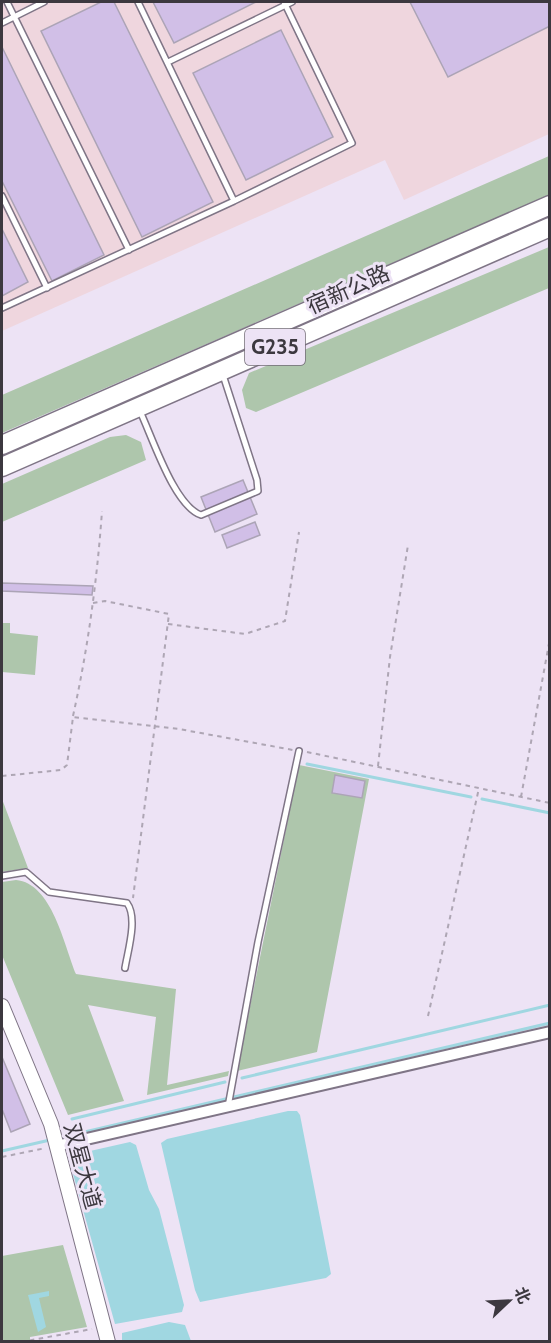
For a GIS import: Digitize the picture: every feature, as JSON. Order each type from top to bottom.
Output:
[{"type":"highway","name":"宿新公路","points":[[2,445],[549,205]]},
{"type":"highway","name":"宿新公路","points":[[2,467],[549,227]]},
{"type":"street","name":"双星大道","points":[[2,1006],[55,1141],[108,1341]]},
{"type":"street","points":[[55,1141],[228,1107],[549,1032]]},
{"type":"lane","points":[[7,2],[129,250]]},
{"type":"lane","points":[[2,22],[44,2]]},
{"type":"lane","points":[[138,2],[234,201]]},
{"type":"lane","points":[[2,308],[234,201],[352,143],[287,2],[168,62]]},
{"type":"lane","points":[[2,196],[46,288]]},
{"type":"lane","points":[[138,407],[180,497],[191,512],[201,515],[258,491],[257,480],[236,422],[222,370]]},
{"type":"lane","points":[[228,1107],[258,942],[299,751]]},
{"type":"lane","points":[[2,876],[26,872],[49,892],[127,903],[132,909],[125,968]]},
{"type":"path","points":[[2,776],[61,770],[67,765],[73,717],[86,659],[102,511]]},
{"type":"path","points":[[168,624],[245,634],[285,621],[299,532]]},
{"type":"path","points":[[378,766],[390,657],[408,545]]},
{"type":"path","points":[[93,603],[105,601],[169,614],[132,909]]},
{"type":"path","points":[[521,797],[549,638]]},
{"type":"path","points":[[73,717],[154,726],[299,751],[549,803]]},
{"type":"path","points":[[428,1016],[479,788]]},
{"type":"path","points":[[2,1157],[55,1141]]},
{"type":"path","points":[[21,1341],[104,1327]]},
{"type":"shaded area","points":[[2,2],[549,2],[549,134],[404,200],[385,160],[2,331]]},
{"type":"green space","points":[[549,156],[549,195],[2,433],[2,395]]},
{"type":"green space","points":[[549,247],[549,288],[256,412],[246,408],[242,390],[249,373]]},
{"type":"green space","points":[[126,435],[141,442],[146,460],[2,522],[2,484],[110,437]]},
{"type":"green space","points":[[2,623],[10,623],[10,633],[38,636],[35,675],[2,672]]},
{"type":"green space","points":[[299,765],[369,779],[317,1052],[237,1071]]},
{"type":"green space","points":[[2,799],[28,868],[2,872]]},
{"type":"green space","points":[[16,880],[28,884],[48,903],[76,974],[176,989],[167,1085],[229,1071],[228,1076],[147,1095],[156,1017],[88,1005],[124,1101],[68,1115],[2,955],[2,882]]},
{"type":"green space","points":[[63,1245],[87,1327],[30,1337],[30,1341],[2,1342],[2,1256]]},
{"type":"water","points":[[288,1111],[297,1111],[300,1115],[331,1274],[326,1278],[200,1302],[195,1290],[161,1143],[167,1139]]},
{"type":"water","points":[[130,1142],[136,1145],[149,1190],[159,1209],[184,1305],[182,1312],[115,1324],[68,1156]]},
{"type":"water","points":[[49,1291],[49,1296],[39,1298],[46,1327],[38,1332],[28,1295]]},
{"type":"water","points":[[169,1322],[185,1325],[191,1341],[122,1341],[122,1333]]},
{"type":"building","points":[[101,2],[114,2],[213,202],[142,237],[41,31]]},
{"type":"building","points":[[153,2],[256,2],[174,43]]},
{"type":"building","points":[[410,2],[550,2],[550,26],[448,77]]},
{"type":"building","points":[[281,30],[333,137],[246,180],[193,73]]},
{"type":"building","points":[[2,47],[104,255],[52,281],[2,181]]},
{"type":"building","points":[[2,229],[28,282],[2,296]]},
{"type":"building","points":[[243,480],[257,514],[215,532],[201,497]]},
{"type":"building","points":[[255,522],[260,535],[227,548],[222,535]]},
{"type":"building","points":[[2,583],[93,586],[92,595],[2,591]]},
{"type":"building","points":[[335,775],[365,781],[362,798],[332,793]]},
{"type":"building","points":[[2,1057],[30,1124],[11,1132],[2,1109]]},
{"type":"waterway","points":[[307,764],[471,797]]},
{"type":"waterway","points":[[482,799],[550,813]]},
{"type":"waterway","points":[[242,1078],[550,1005]]},
{"type":"waterway","points":[[59,1138],[550,1023]]},
{"type":"waterway","points":[[72,1119],[225,1082]]},
{"type":"waterway","points":[[2,1151],[50,1140]]}]
